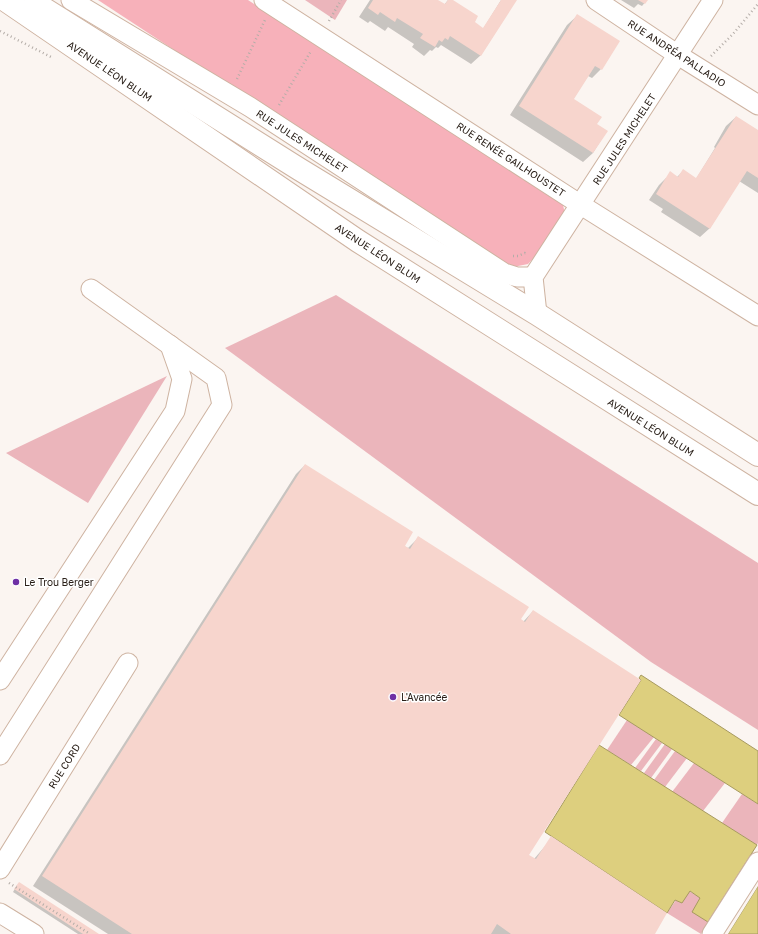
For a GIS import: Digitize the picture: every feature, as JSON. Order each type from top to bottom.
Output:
[{"type":"main road","name":"AVENUE LÉON BLUM","points":[[5,0],[358,241],[758,494]]},
{"type":"main road","name":"AVENUE LÉON BLUM","points":[[31,0],[72,11],[299,169],[538,314],[758,455]]},
{"type":"main road","points":[[0,15],[88,56]]},
{"type":"street","name":"RUE ANDRÉA PALLADIO","points":[[596,0],[678,55],[758,105]]},
{"type":"street","name":"RUE JULES MICHELET","points":[[72,11],[250,107],[504,273],[517,277],[533,277],[713,0]]},
{"type":"street","name":"RUE RENÉE GAILHOUSTET","points":[[268,3],[581,205],[758,316]]},
{"type":"street","points":[[533,277],[538,314]]},
{"type":"street","points":[[0,755],[222,405],[216,378],[91,289]]},
{"type":"street","points":[[0,680],[175,411],[182,379],[170,345]]},
{"type":"street","name":"RUE CORD","points":[[3,875],[128,663]]},
{"type":"street","points":[[712,934],[758,862]]},
{"type":"street","points":[[0,913],[34,934]]},
{"type":"path","points":[[277,109],[341,0]]},
{"type":"path","points":[[235,83],[268,3]]},
{"type":"path","points":[[703,70],[710,57],[733,34],[758,4]]},
{"type":"path","points":[[3,875],[90,934]]},
{"type":"shaded area","points":[[98,0],[248,0],[563,205],[565,214],[541,250],[528,264],[513,267],[495,261]]},
{"type":"shaded area","points":[[305,0],[347,0],[335,20]]},
{"type":"shaded area","points":[[336,295],[758,563],[758,730],[651,662],[225,348]]},
{"type":"shaded area","points":[[167,376],[88,503],[6,453]]},
{"type":"shaded area","points":[[641,675],[758,751],[758,804],[619,715],[641,680],[639,678]]},
{"type":"shaded area","points":[[627,720],[654,737],[631,765],[607,750]]},
{"type":"shaded area","points":[[656,739],[662,743],[641,771],[635,768]]},
{"type":"shaded area","points":[[665,744],[672,749],[651,778],[644,773]]},
{"type":"shaded area","points":[[599,745],[757,845],[708,922],[692,912],[700,898],[690,891],[682,903],[675,900],[667,913],[545,832]]},
{"type":"shaded area","points":[[675,751],[687,758],[665,787],[654,780]]},
{"type":"shaded area","points":[[694,763],[725,783],[703,811],[672,792]]},
{"type":"shaded area","points":[[742,794],[758,804],[757,845],[722,823]]},
{"type":"shaded area","points":[[758,886],[758,934],[728,934]]},
{"type":"shaded area","points":[[689,891],[701,898],[708,922],[701,934],[667,913],[676,900]]},
{"type":"pier","points":[[758,884],[728,934],[726,934]]},
{"type":"building","points":[[373,0],[438,0],[445,4],[448,0],[453,0],[478,16],[475,22],[483,28],[501,0],[517,0],[481,56],[450,36],[448,40],[445,38],[442,42],[439,40],[435,47],[420,38],[423,34],[397,18],[395,22],[380,12],[378,15],[368,8]]},
{"type":"building","points":[[638,0],[648,0],[645,4]]},
{"type":"building","points":[[577,14],[620,41],[602,70],[595,66],[574,99],[602,117],[597,124],[608,131],[593,153],[519,106]]},
{"type":"building","points":[[736,116],[758,130],[758,178],[747,171],[710,229],[656,194],[670,171],[678,177],[683,169],[696,178]]},
{"type":"building","name":"L'Avancée","points":[[305,464],[413,532],[405,546],[410,549],[418,536],[529,607],[521,619],[525,622],[533,610],[641,680],[529,855],[536,859],[551,836],[667,913],[655,934],[511,934],[497,924],[491,934],[132,934],[42,876]]},
{"type":"building","points":[[19,882],[99,934],[83,934],[14,889]]},
{"type":"place","name":"Le Trou Berger","points":[[16,582]]},
{"type":"place","name":"L'Avancée","points":[[393,697]]}]
